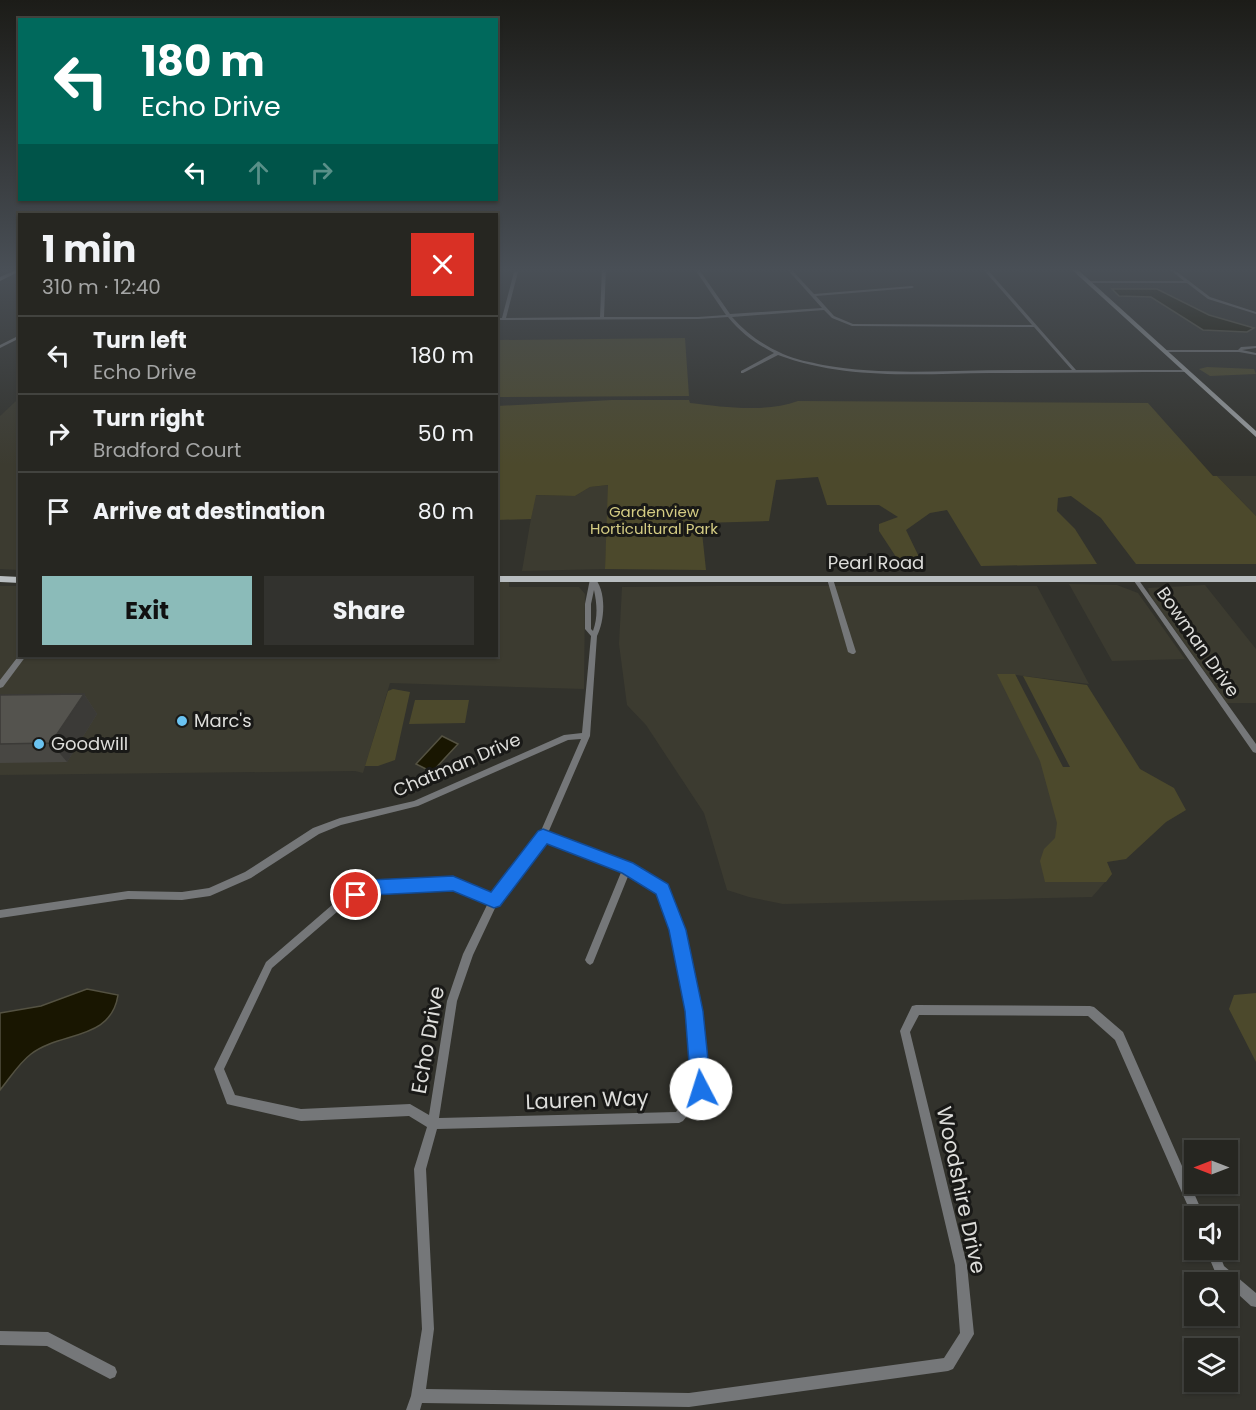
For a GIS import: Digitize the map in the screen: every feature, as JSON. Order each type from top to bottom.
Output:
[{"type":"main road","points":[[0,579],[18,579]]},
{"type":"main road","name":"Pearl Road","points":[[498,579],[1256,579]]},
{"type":"street","points":[[746,334],[757,343],[778,353],[841,369],[874,372],[1186,371]]},
{"type":"street","points":[[1042,334],[1075,371]]},
{"type":"street","points":[[1145,334],[1256,435]]},
{"type":"street","points":[[0,347],[18,337]]},
{"type":"street","points":[[1239,351],[1241,348],[1256,347]]},
{"type":"street","points":[[1164,351],[1239,351],[1256,354]]},
{"type":"street","points":[[743,372],[778,353]]},
{"type":"street","name":"Echo Drive","points":[[413,1410],[418,1396],[428,1329],[420,1169],[433,1124],[452,1001],[468,954],[494,901],[543,836],[586,736],[594,636],[588,629],[592,579]]},
{"type":"street","points":[[830,579],[852,652]]},
{"type":"street","name":"Bowman Drive","points":[[1136,580],[1256,750]]},
{"type":"street","points":[[0,683],[21,657]]},
{"type":"street","name":"Chatman Drive","points":[[0,914],[128,895],[182,896],[210,892],[248,875],[316,831],[340,822],[415,804],[567,737],[586,736]]},
{"type":"street","name":"Lauren Way","points":[[433,1124],[679,1117],[701,1089],[694,1011],[678,930],[663,889],[627,868],[543,836]]},
{"type":"street","points":[[590,960],[627,868]]},
{"type":"street","points":[[433,1124],[410,1110],[301,1115],[231,1100],[219,1068],[269,964],[342,902],[370,888],[453,884],[494,901]]},
{"type":"street","name":"Woodshire Drive","points":[[418,1396],[689,1405],[948,1364],[967,1334],[961,1265],[905,1031],[916,1010],[1090,1011],[1119,1036],[1194,1206]]},
{"type":"street","points":[[1216,1260],[1220,1270],[1256,1301]]},
{"type":"street","points":[[0,1338],[48,1339],[110,1372]]},
{"type":"shaded area","points":[[18,401],[18,570],[0,569],[0,416]]},
{"type":"shaded area","points":[[1217,476],[1256,476],[1256,516]]},
{"type":"shaded area","points":[[609,485],[605,569],[522,571],[535,495],[575,496],[590,487]]},
{"type":"shaded area","points":[[498,582],[509,582],[509,587],[579,587],[585,594],[584,689],[390,683],[363,773],[355,771],[0,775],[0,586],[18,586],[18,657],[498,657]]},
{"type":"shaded area","points":[[1069,584],[1117,585],[1138,593],[1185,659],[1112,661]]},
{"type":"shaded area","points":[[1205,585],[1256,649],[1256,703],[1227,703],[1150,595],[1148,588]]},
{"type":"shaded area","points":[[1037,586],[1089,684],[1015,675],[1112,874],[1092,897],[783,904],[727,890],[704,813],[646,725],[627,705],[619,644],[622,587]]},
{"type":"shaded area","points":[[442,736],[458,744],[432,772],[416,764]]},
{"type":"shaded area","points":[[87,989],[118,995],[113,1010],[106,1020],[95,1028],[43,1047],[31,1054],[0,1090],[0,1013],[41,1006]]},
{"type":"green space","points":[[685,338],[689,396],[498,397],[498,340]]},
{"type":"green space","points":[[1207,367],[1254,369],[1256,374],[1210,376],[1199,369]]},
{"type":"green space","name":"Gardenview Horticultural Park","points":[[612,400],[689,400],[690,403],[744,408],[772,407],[798,401],[1148,403],[1213,476],[1217,476],[1256,516],[1256,564],[1136,564],[1101,518],[1071,496],[1058,498],[1057,511],[1075,529],[1097,564],[981,566],[947,510],[930,513],[906,530],[920,559],[900,563],[879,531],[879,524],[898,517],[879,505],[827,505],[818,477],[776,480],[769,521],[701,523],[706,570],[605,569],[608,485],[590,487],[575,496],[536,495],[531,519],[498,520],[498,406]]},
{"type":"green space","points":[[997,674],[1015,674],[1063,767],[1070,767],[1023,676],[1087,685],[1140,769],[1174,788],[1186,810],[1166,822],[1126,859],[1107,862],[1112,874],[1106,882],[1045,882],[1040,861],[1044,849],[1055,838],[1057,823],[1040,761]]},
{"type":"green space","points":[[393,689],[410,692],[395,760],[378,766],[365,766],[388,691]]},
{"type":"green space","points":[[415,700],[469,700],[465,723],[409,724]]},
{"type":"green space","points":[[1256,993],[1256,1062],[1229,1009],[1234,995]]},
{"type":"building","points":[[84,694],[51,743],[0,744],[0,695]]},
{"type":"place","name":"Marc's","points":[[182,721]]},
{"type":"place","name":"Goodwill","points":[[39,744]]},
{"type":"route","points":[[356,895],[370,888],[453,884],[494,901],[543,836],[627,868],[663,889],[678,930],[694,1011],[701,1089]]}]
